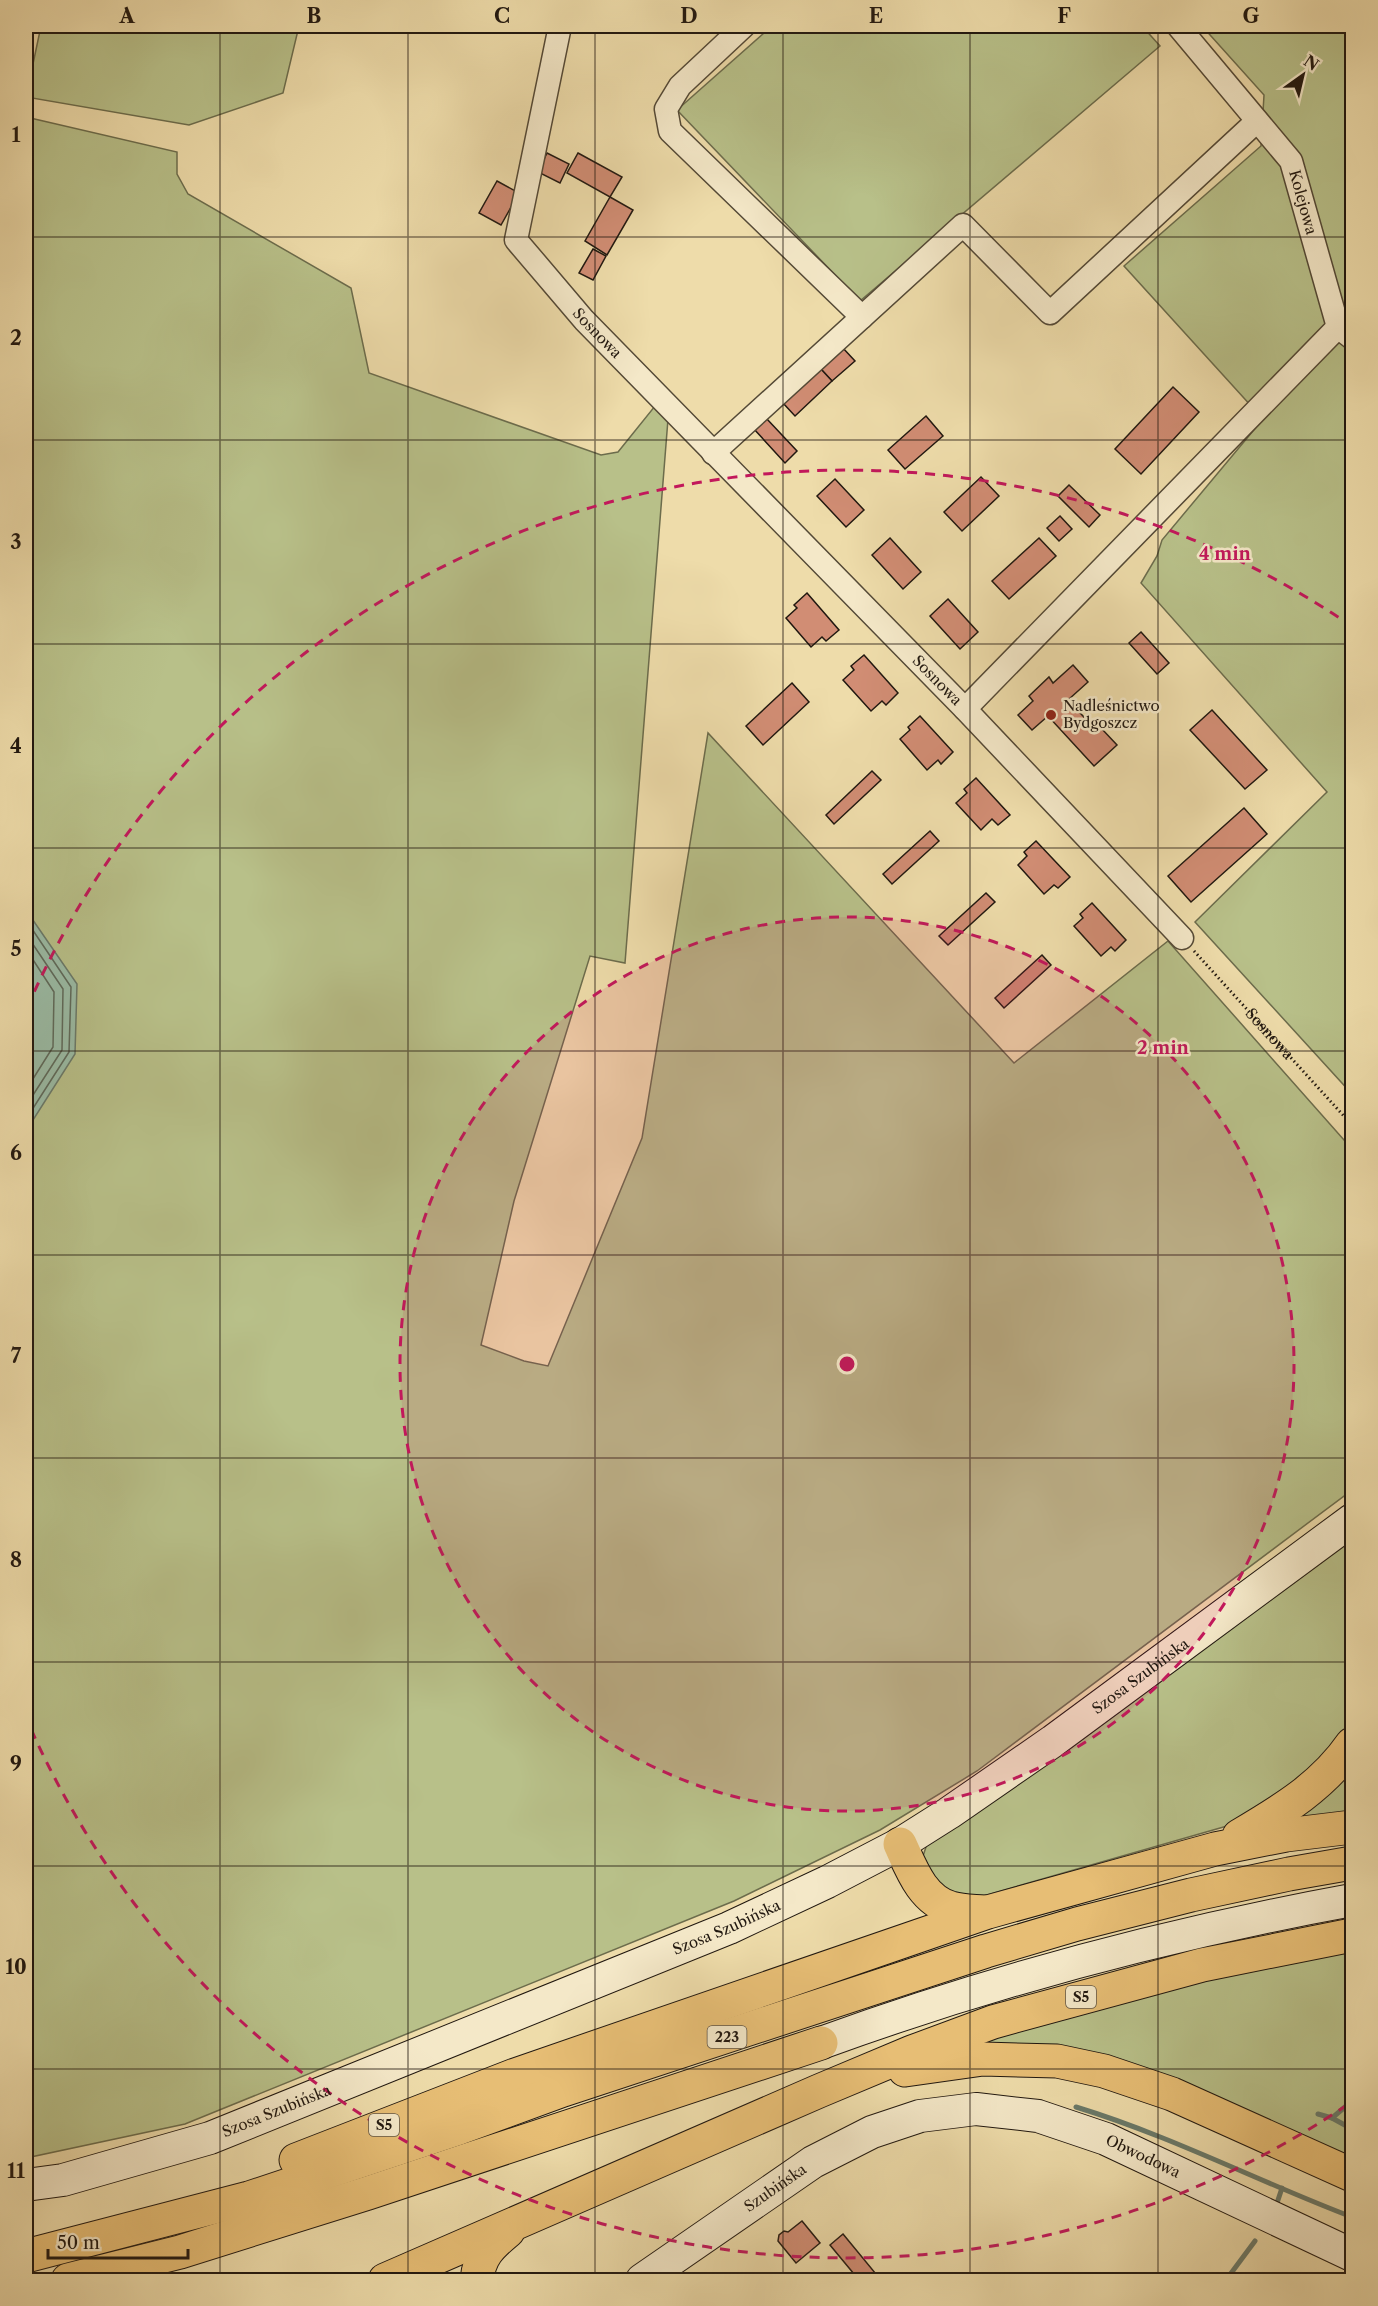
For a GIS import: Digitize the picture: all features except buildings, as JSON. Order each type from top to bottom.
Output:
[{"type":"highway","name":"S5","points":[[26,2256],[108,2236],[439,2103],[988,1912],[1215,1849],[1286,1808],[1309,1791],[1331,1771],[1353,1744]]},
{"type":"highway","points":[[1215,1849],[1286,1835],[1353,1827]]},
{"type":"highway","points":[[900,1844],[920,1884],[933,1898],[949,1908],[988,1912]]},
{"type":"highway","name":"223","points":[[108,2236],[249,2198],[459,2128],[563,2090],[1043,1934],[1191,1895],[1353,1863]]},
{"type":"highway","name":"S5","points":[[391,2278],[912,2052],[1016,2016],[1202,1965],[1353,1935]]},
{"type":"highway","name":"223","points":[[68,2280],[180,2252],[346,2200],[821,2043]]},
{"type":"highway","points":[[819,2091],[914,2068],[983,2059],[1056,2061],[1104,2071],[1172,2094],[1353,2175]]},
{"type":"highway","points":[[477,2280],[478,2269],[488,2247],[518,2222]]},
{"type":"highway","points":[[391,2278],[428,2274],[441,2280]]},
{"type":"street","name":"Sosnowa","points":[[560,26],[516,240],[584,320],[965,709],[1182,938]]},
{"type":"street","points":[[744,26],[680,86],[666,109],[670,131],[862,317]]},
{"type":"street","name":"Kolejowa","points":[[1178,26],[1291,161],[1345,332]]},
{"type":"street","points":[[713,453],[963,225],[1050,313],[1257,121]]},
{"type":"street","points":[[965,709],[1345,332]]},
{"type":"street","name":"Szosa Szubińska","points":[[26,2185],[63,2180],[210,2138],[729,1928],[827,1882],[900,1844],[1053,1742],[1353,1520]]},
{"type":"street","name":"223","points":[[821,2043],[898,2015],[1061,1966],[1197,1931],[1353,1900]]},
{"type":"street","name":"Obwodowa","points":[[920,2116],[976,2109],[1038,2116],[1106,2139],[1353,2255]]},
{"type":"street","name":"Szubińska","points":[[642,2280],[813,2162],[872,2132],[920,2116]]},
{"type":"path","name":"Sosnowa","points":[[1182,938],[1353,1125]]},
{"type":"green space","points":[[41,26],[299,26],[283,93],[189,125],[26,97]]},
{"type":"green space","points":[[772,26],[1142,26],[1160,46],[860,301],[677,110]]},
{"type":"green space","points":[[1202,26],[1352,26],[1352,1094],[1195,922],[1327,792],[1141,583],[1157,556],[1162,540],[1263,419],[1124,266],[1261,146],[1264,95]]},
{"type":"green space","points":[[26,117],[177,152],[177,174],[188,194],[351,288],[369,373],[601,455],[618,452],[655,406],[668,419],[625,963],[590,956],[514,1201],[481,1345],[524,1361],[548,1366],[642,1138],[708,733],[1014,1063],[1168,941],[1352,1149],[1352,1490],[977,1771],[880,1830],[734,1901],[185,2124],[26,2158]]},
{"type":"green space","points":[[1352,1533],[1352,1731],[1316,1775],[1234,1824],[983,1896],[965,1899],[936,1886],[923,1856],[927,1844]]},
{"type":"green space","points":[[1352,1766],[1352,1816],[1283,1828]]},
{"type":"green space","points":[[1352,1945],[1352,2164],[1163,2076],[948,2052],[1027,2021]]},
{"type":"water","points":[[26,910],[77,984],[75,1054],[33,1120],[26,1121]]},
{"type":"waterway","points":[[1332,2118],[1352,2101]]},
{"type":"waterway","points":[[1076,2107],[1181,2145],[1352,2217]]},
{"type":"waterway","points":[[1318,2114],[1332,2118],[1352,2129]]},
{"type":"waterway","points":[[1277,2203],[1282,2188]]},
{"type":"waterway","points":[[1226,2280],[1255,2241]]},
{"type":"place","name":"Nadleśnictwo Bydgoszcz","points":[[1051,715]]}]
